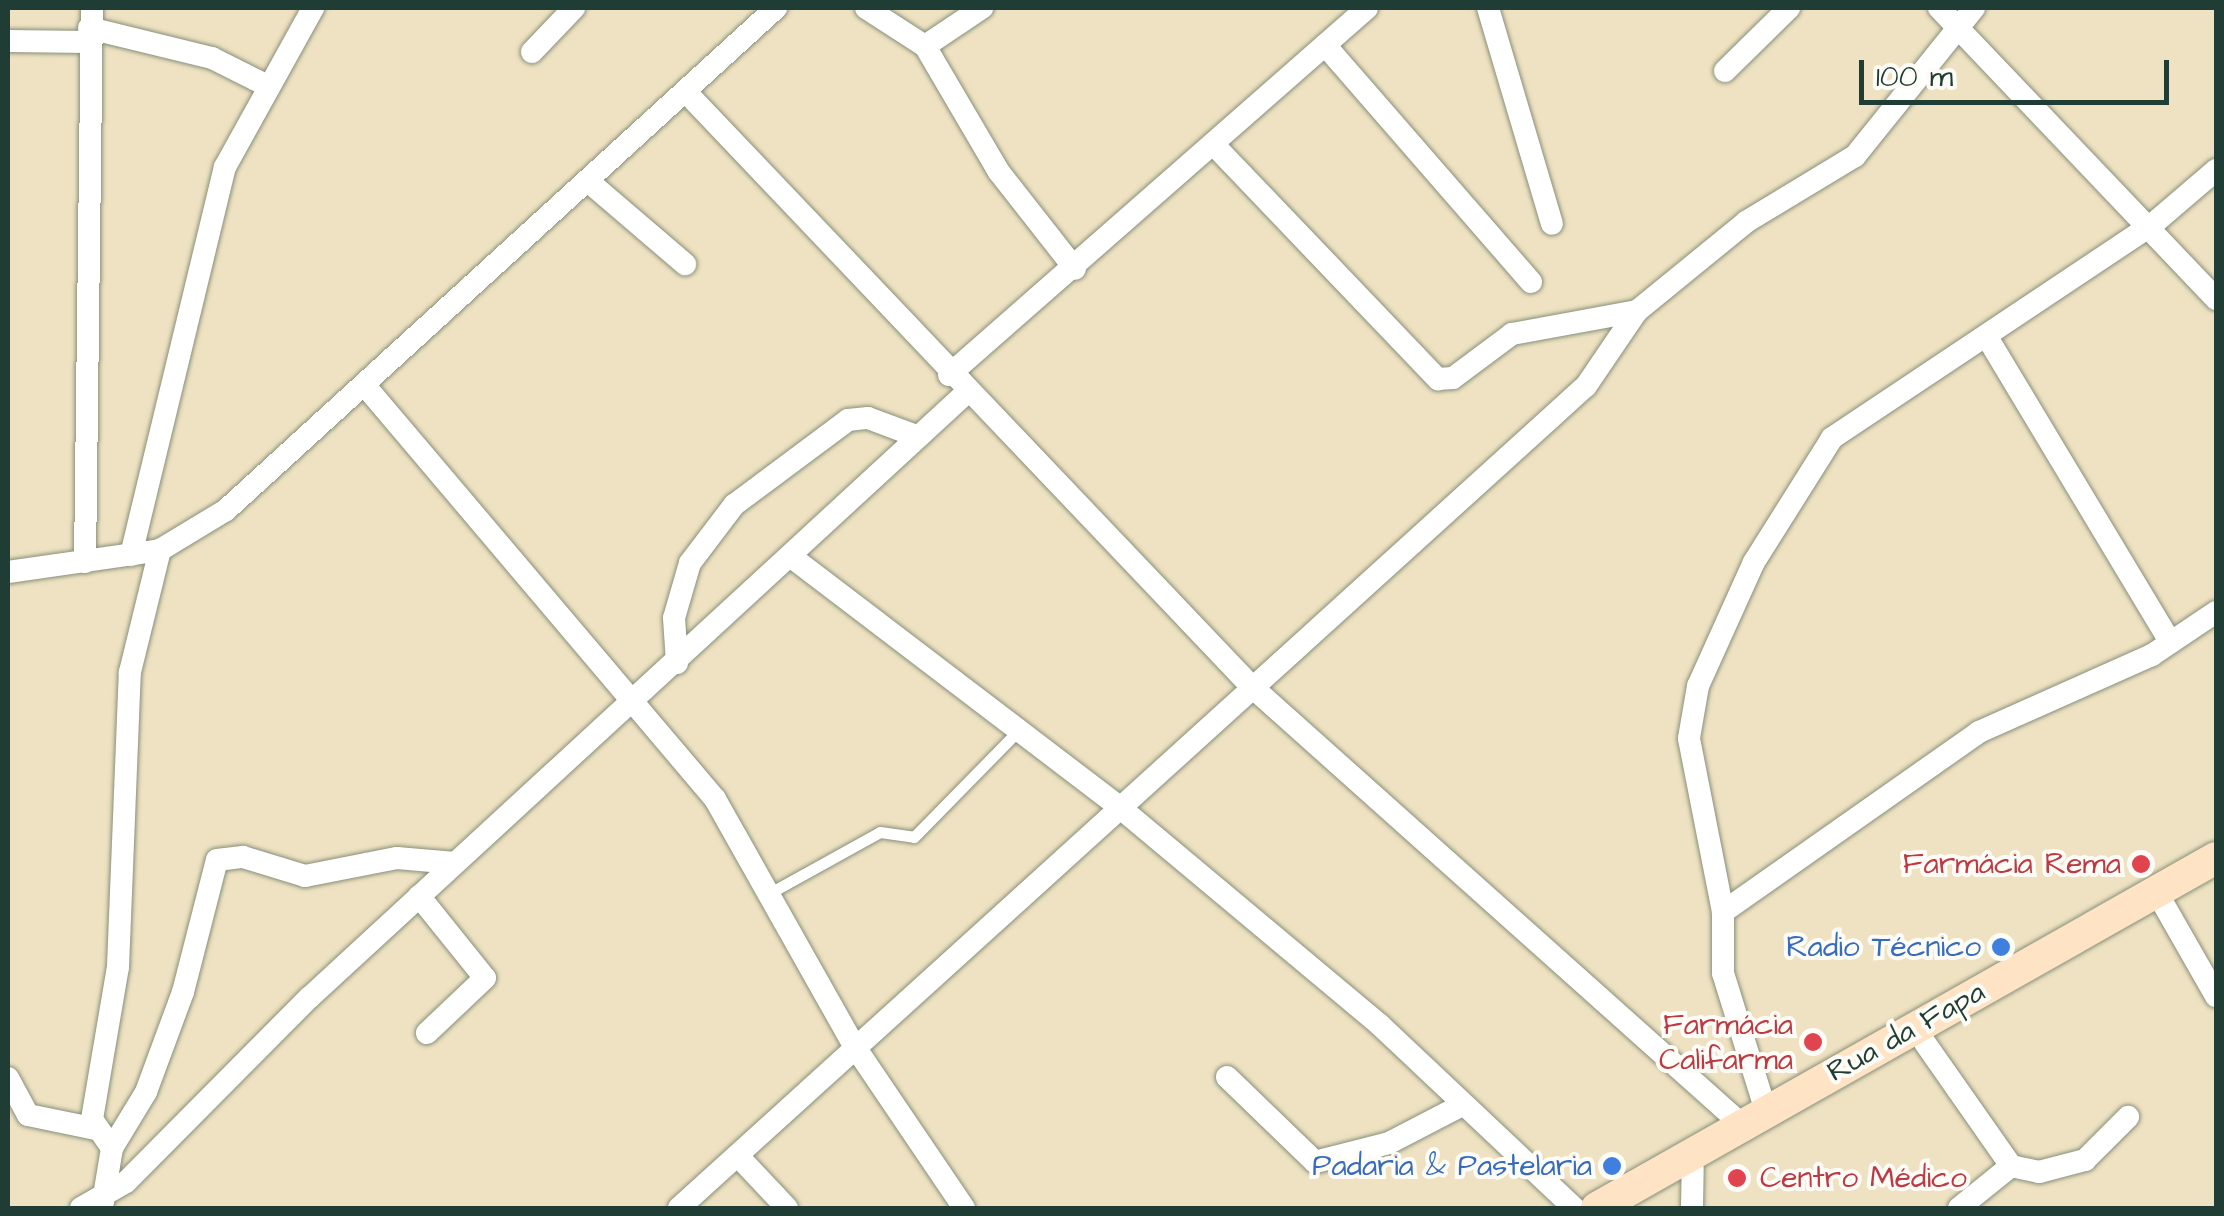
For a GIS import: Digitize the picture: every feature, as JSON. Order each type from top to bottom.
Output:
[{"type":"main road","name":"Rua da Fapa","points":[[1598,1208],[1752,1116],[2216,858]]},
{"type":"main road","points":[[1630,1208],[1693,1168],[1925,1043],[2164,905],[2216,880]]},
{"type":"street","points":[[131,556],[202,236],[264,84],[313,8]]},
{"type":"street","points":[[532,52],[574,8]]},
{"type":"street","points":[[8,572],[160,550],[226,510],[367,388],[776,8]]},
{"type":"street","points":[[866,8],[925,46],[998,172],[1075,268]]},
{"type":"street","points":[[925,46],[982,8]]},
{"type":"street","points":[[949,376],[1215,146],[1367,8]]},
{"type":"street","points":[[1488,8],[1552,224]]},
{"type":"street","points":[[1725,71],[1789,8]]},
{"type":"street","points":[[1938,8],[2154,224],[2216,299]]},
{"type":"street","points":[[679,1208],[1117,804],[1586,386],[1637,311],[1746,222],[1855,156],[1974,8]]},
{"type":"street","points":[[8,41],[90,26],[212,58],[264,84]]},
{"type":"street","points":[[85,562],[90,26]]},
{"type":"street","points":[[1325,45],[1532,282]]},
{"type":"street","points":[[685,90],[966,394],[1251,686],[1752,1116]]},
{"type":"street","points":[[1215,146],[1438,379],[1453,378],[1512,334],[1637,311]]},
{"type":"street","points":[[1752,1116],[1723,974],[1723,912],[1696,805],[1691,714],[1754,562],[1832,438],[2154,224],[2216,170]]},
{"type":"street","points":[[588,182],[685,264]]},
{"type":"street","points":[[1987,337],[2170,642]]},
{"type":"street","points":[[367,388],[715,798],[853,1044],[964,1208]]},
{"type":"street","points":[[96,1205],[419,896],[794,559],[966,394]]},
{"type":"street","points":[[677,663],[674,618],[690,562],[734,505],[848,420],[868,418],[919,437]]},
{"type":"street","points":[[96,1129],[118,967],[130,672],[160,550]]},
{"type":"street","points":[[794,559],[1017,732],[1117,804],[1574,1208]]},
{"type":"street","points":[[1723,912],[1979,732],[2170,642],[2216,612]]},
{"type":"street","points":[[96,1205],[112,1148],[146,1092],[183,992],[217,860],[243,857],[305,876],[397,858],[455,863]]},
{"type":"street","points":[[419,896],[485,978],[427,1034]]},
{"type":"street","points":[[2164,905],[2216,996]]},
{"type":"street","points":[[1925,1043],[2011,1166],[2039,1172],[2085,1160],[2128,1117]]},
{"type":"street","points":[[8,1078],[28,1115],[96,1129],[112,1148]]},
{"type":"street","points":[[1226,1078],[1320,1163],[1346,1148],[1388,1143],[1462,1105]]},
{"type":"street","points":[[738,1156],[786,1208]]},
{"type":"street","points":[[1959,1208],[2011,1166]]},
{"type":"street","points":[[1692,1208],[1693,1168]]},
{"type":"lane","points":[[768,894],[880,832],[914,837],[1017,732]]},
{"type":"place","name":"Farmácia Rema","points":[[2141,864]]},
{"type":"place","name":"Radio Técnico","points":[[2001,947]]},
{"type":"place","name":"Farmácia Califarma","points":[[1813,1042]]},
{"type":"place","name":"Padaria & Pastelaria","points":[[1612,1166]]},
{"type":"place","name":"Centro Médico","points":[[1737,1178]]}]
